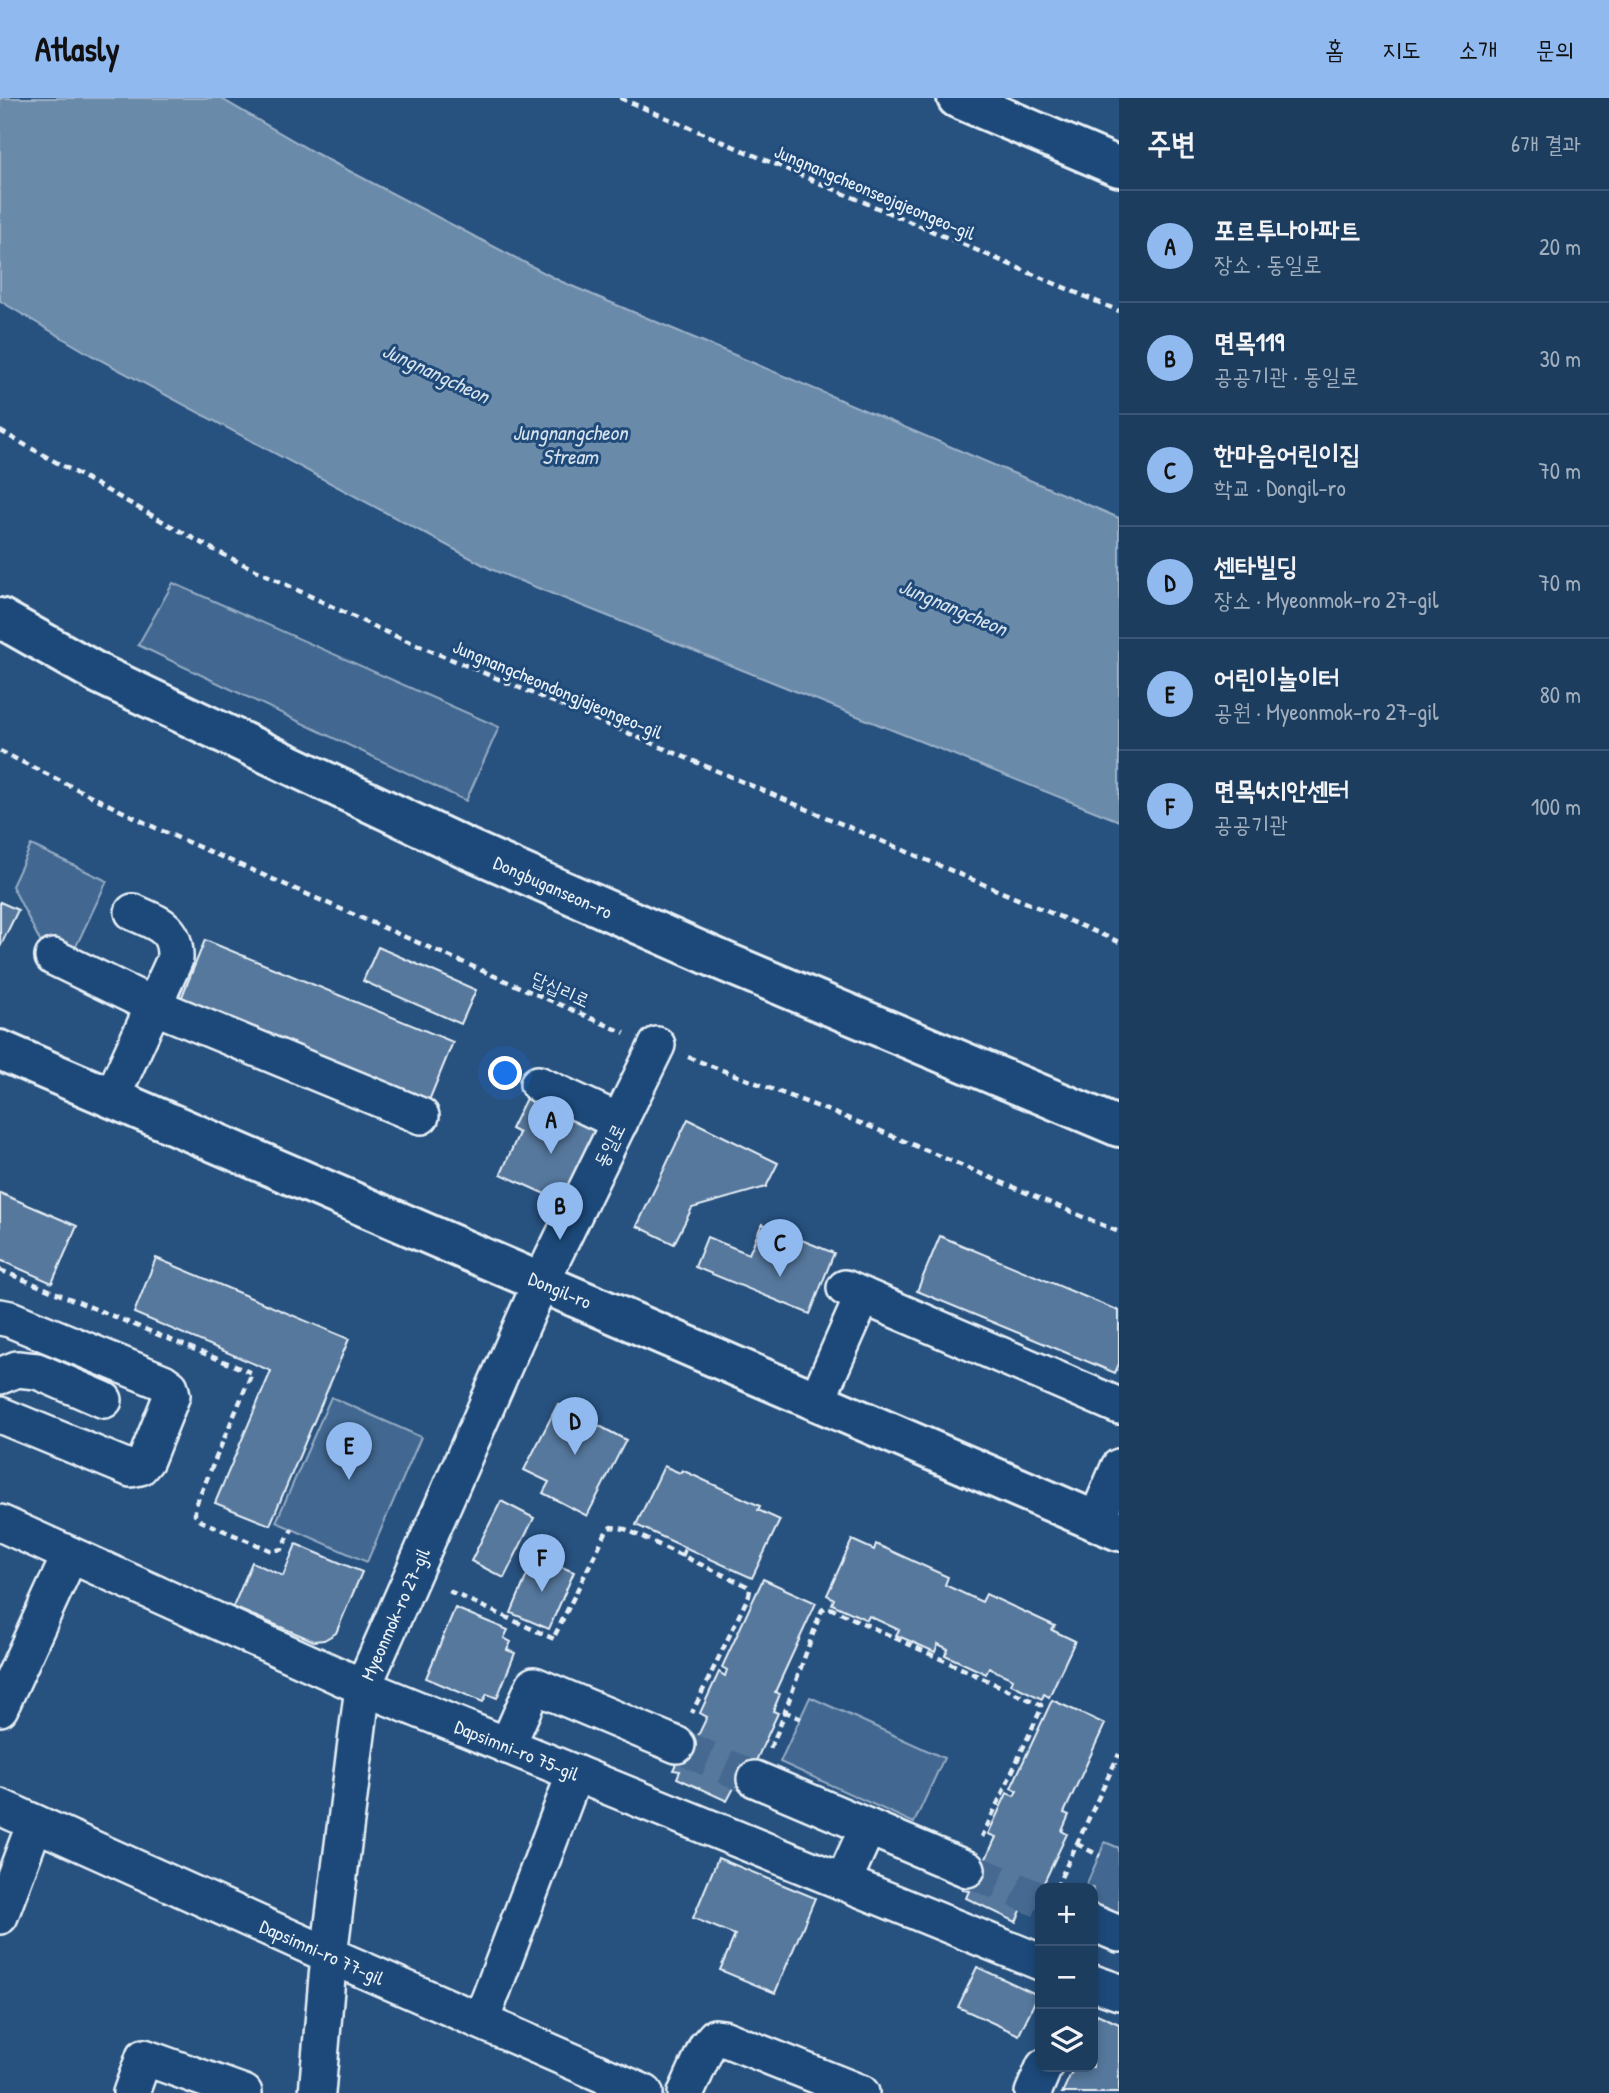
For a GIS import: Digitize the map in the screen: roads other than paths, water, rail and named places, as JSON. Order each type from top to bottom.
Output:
[{"type":"main road","points":[[957,98],[1119,167]]},
{"type":"main road","name":"Dongbuganseon-ro","points":[[0,618],[99,674],[468,849],[725,962],[1119,1127]]},
{"type":"main road","name":"Dongil-ro","points":[[0,1050],[1107,1526]]},
{"type":"street","points":[[112,1097],[175,959],[174,940],[159,926],[133,912]]},
{"type":"street","points":[[53,957],[154,1006],[421,1116]]},
{"type":"street","name":"동일로","points":[[541,1282],[657,1045]]},
{"type":"street","points":[[538,1084],[620,1122]]},
{"type":"street","name":"Myeonmok-ro 27-gil","points":[[317,2093],[329,1955],[363,1687],[541,1282]]},
{"type":"street","points":[[817,1400],[854,1292],[1119,1406]]},
{"type":"street","points":[[0,1317],[163,1382],[170,1387],[172,1395],[146,1460],[140,1467],[131,1469],[0,1415]]},
{"type":"street","points":[[0,1376],[17,1369],[37,1371],[104,1400]]},
{"type":"street","points":[[1107,1526],[1119,1467]]},
{"type":"street","name":"Dapsimni-ro 75-gil","points":[[0,1523],[363,1687],[1035,1960]]},
{"type":"street","points":[[0,1708],[71,1555]]},
{"type":"street","points":[[507,1746],[534,1685],[683,1733]]},
{"type":"street","points":[[481,2021],[575,1773]]},
{"type":"street","points":[[755,1779],[967,1869]]},
{"type":"street","name":"Dapsimni-ro 77-gil","points":[[0,1807],[645,2093]]},
{"type":"street","points":[[0,1916],[35,1823]]},
{"type":"street","points":[[843,1882],[868,1827]]},
{"type":"street","points":[[1098,1925],[1119,1934]]},
{"type":"street","points":[[1098,1985],[1119,1992]]},
{"type":"street","points":[[686,2093],[707,2046],[715,2037],[861,2093]]},
{"type":"street","points":[[131,2093],[145,2057],[244,2093]]},
{"type":"street","points":[[1033,2093],[1042,2072]]},
{"type":"water","name":"Jungnangcheon Stream","points":[[0,98],[220,98],[315,153],[560,281],[1119,518],[1119,821],[493,570],[91,355],[0,301]]},
{"type":"tunnel","points":[[677,1745],[755,1779]]},
{"type":"tunnel","points":[[967,1869],[1035,1898]]},
{"type":"place","name":"포르투나아파트","points":[[551,1154]]},
{"type":"place","name":"면목119","points":[[560,1240]]},
{"type":"place","name":"한마음어린이집","points":[[780,1277]]},
{"type":"place","name":"센타빌딩","points":[[575,1455]]},
{"type":"place","name":"어린이놀이터","points":[[349,1480]]},
{"type":"place","name":"면목4치안센터","points":[[542,1592]]},
{"type":"water label","name":"Jungnangcheon","points":[[436,373]]},
{"type":"water label","name":"Jungnangcheon","points":[[953,607]]}]
